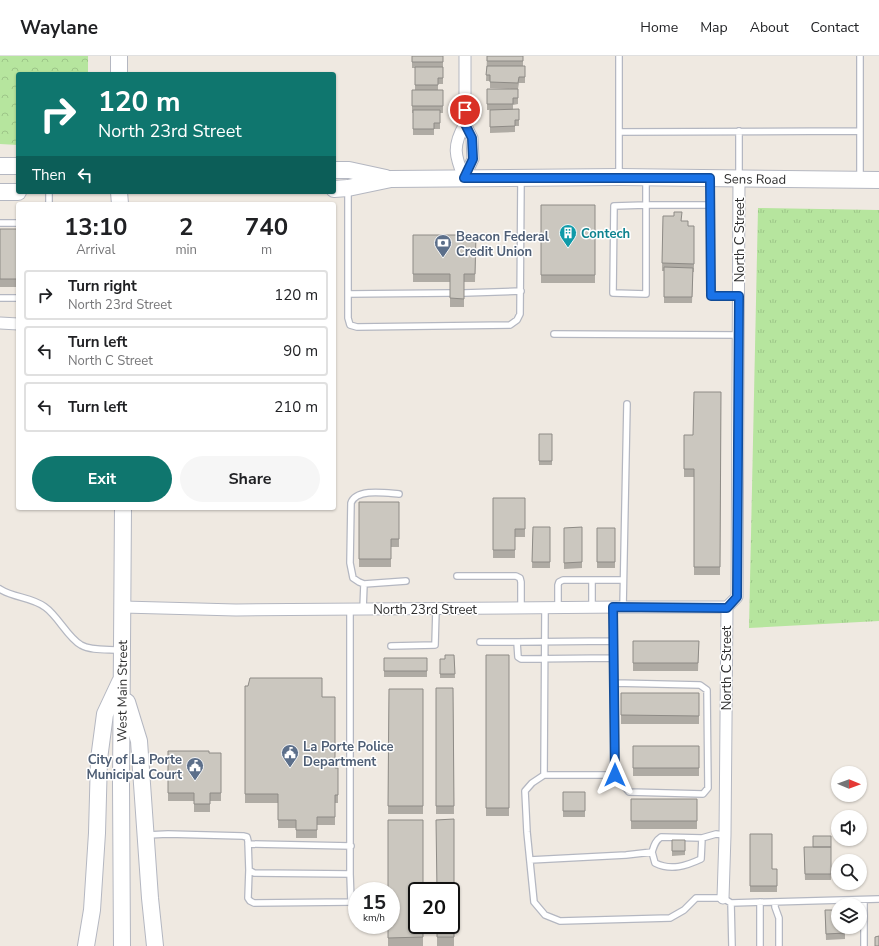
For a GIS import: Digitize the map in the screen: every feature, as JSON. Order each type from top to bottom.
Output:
[{"type":"main road","points":[[119,56],[119,72]]},
{"type":"main road","points":[[0,166],[16,166]]},
{"type":"main road","points":[[341,170],[391,179],[341,189],[341,170]]},
{"type":"main road","name":"Sens Road","points":[[391,179],[739,178],[879,180]]},
{"type":"main road","points":[[0,192],[16,192]]},
{"type":"main road","name":"West Main Street","points":[[122,946],[121,785],[123,510]]},
{"type":"main road","points":[[122,681],[139,741],[150,898],[155,946]]},
{"type":"main road","points":[[86,946],[92,910],[97,833],[99,759],[106,714],[122,681]]},
{"type":"street","points":[[464,178],[473,159],[472,138],[465,124],[465,56]]},
{"type":"street","points":[[464,178],[456,159],[458,138],[465,124]]},
{"type":"street","name":"North C Street","points":[[727,900],[725,835],[727,608],[737,597],[739,178]]},
{"type":"street","points":[[0,323],[16,324]]},
{"type":"street","name":"North 23rd Street","points":[[123,607],[236,610],[592,607],[727,608]]},
{"type":"lane","points":[[619,56],[619,178]]},
{"type":"lane","points":[[860,56],[860,180]]},
{"type":"lane","points":[[619,132],[860,130]]},
{"type":"lane","points":[[739,132],[739,178]]},
{"type":"lane","points":[[341,189],[348,294],[348,318],[350,324],[354,326],[510,325],[514,323],[520,314],[520,178]]},
{"type":"lane","points":[[646,178],[646,205],[646,294],[613,293],[614,206],[646,205],[710,205]]},
{"type":"lane","points":[[710,178],[711,296],[739,296]]},
{"type":"lane","points":[[0,223],[16,223]]},
{"type":"lane","points":[[464,293],[521,291]]},
{"type":"lane","points":[[348,294],[450,293]]},
{"type":"lane","points":[[0,298],[16,298]]},
{"type":"lane","points":[[554,334],[738,335]]},
{"type":"lane","points":[[614,683],[700,684],[707,690],[708,788],[703,794],[629,792],[615,775],[614,683],[614,641],[623,580],[627,404]]},
{"type":"lane","points":[[399,494],[369,493],[352,499],[350,563],[352,574],[356,581],[364,584],[406,582]]},
{"type":"lane","points":[[457,576],[516,576],[520,578],[521,582],[521,608]]},
{"type":"lane","points":[[558,608],[558,585],[559,582],[563,580],[623,580]]},
{"type":"lane","points":[[592,580],[592,607]]},
{"type":"lane","points":[[363,610],[364,584]]},
{"type":"lane","points":[[0,589],[7,594],[32,600],[45,606],[81,645],[91,648],[122,650]]},
{"type":"lane","points":[[544,775],[545,608]]},
{"type":"lane","points":[[146,835],[236,835],[247,837],[249,870],[248,898],[254,903],[351,902],[350,609]]},
{"type":"lane","points":[[391,646],[436,645],[436,609]]},
{"type":"lane","points":[[480,642],[614,641]]},
{"type":"lane","points":[[517,642],[518,658],[521,659],[614,658]]},
{"type":"lane","points":[[615,775],[544,775],[532,783],[525,791],[527,832],[534,902],[545,915],[560,921],[670,918],[684,910],[696,898],[760,902],[831,901]]},
{"type":"lane","points":[[702,838],[701,859],[688,865],[676,868],[662,867],[655,863],[652,852],[655,843],[661,837],[702,838],[716,834],[725,835]]},
{"type":"lane","points":[[248,844],[351,846]]},
{"type":"lane","points":[[530,860],[626,855],[652,852]]},
{"type":"lane","points":[[249,870],[254,873],[350,874]]},
{"type":"lane","points":[[727,900],[732,946]]},
{"type":"lane","points":[[867,900],[879,900]]},
{"type":"lane","points":[[760,902],[760,946]]},
{"type":"lane","points":[[775,902],[775,907],[779,918],[779,946]]},
{"type":"lane","points":[[864,934],[864,946]]},
{"type":"green space","points":[[0,56],[88,56],[88,72],[16,72],[16,145],[0,144]]},
{"type":"green space","points":[[758,208],[879,210],[879,621],[749,628]]},
{"type":"building","points":[[412,56],[443,56],[443,62],[412,62]]},
{"type":"building","points":[[487,56],[523,56],[523,61],[487,61]]},
{"type":"building","points":[[487,66],[525,66],[525,77],[519,77],[518,83],[490,82],[490,75],[486,75]]},
{"type":"building","points":[[415,67],[443,67],[443,78],[438,78],[438,85],[415,85]]},
{"type":"building","points":[[487,89],[518,89],[518,98],[513,98],[513,104],[487,104]]},
{"type":"building","points":[[412,90],[443,90],[443,106],[412,106]]},
{"type":"building","points":[[519,109],[519,120],[515,120],[515,126],[490,127],[490,110]]},
{"type":"building","points":[[413,110],[440,110],[440,123],[434,123],[434,129],[413,129]]},
{"type":"building","name":"Contech","points":[[541,205],[595,205],[595,275],[541,275]]},
{"type":"building","name":"Contech","points":[[674,212],[682,212],[681,221],[688,221],[688,226],[694,226],[694,264],[662,263],[663,216],[674,216]]},
{"type":"building","points":[[0,229],[16,229],[16,279],[0,279]]},
{"type":"building","points":[[413,235],[476,235],[475,274],[464,274],[464,299],[450,298],[450,274],[413,274]]},
{"type":"building","points":[[664,267],[693,268],[692,297],[664,297]]},
{"type":"building","points":[[694,392],[721,392],[720,567],[694,567],[694,469],[684,469],[684,435],[693,435]]},
{"type":"building","points":[[539,434],[552,434],[552,461],[539,461]]},
{"type":"building","points":[[493,498],[525,498],[525,529],[515,529],[515,550],[493,550]]},
{"type":"building","points":[[359,502],[399,502],[399,539],[391,539],[391,559],[359,559]]},
{"type":"building","points":[[533,527],[550,527],[550,562],[532,562]]},
{"type":"building","points":[[582,527],[582,562],[564,563],[564,528]]},
{"type":"building","points":[[597,528],[615,528],[615,562],[597,562]]},
{"type":"building","points":[[633,641],[699,641],[698,663],[633,663]]},
{"type":"building","points":[[445,655],[454,655],[455,674],[440,674],[440,659],[445,659]]},
{"type":"building","points":[[486,655],[509,655],[509,808],[486,808]]},
{"type":"building","points":[[384,658],[427,658],[427,671],[384,671]]},
{"type":"building","name":"La Porte Police Department","points":[[250,678],[322,678],[322,697],[335,697],[335,768],[338,768],[338,795],[335,795],[335,817],[317,817],[317,830],[296,830],[296,820],[278,820],[278,794],[245,794],[245,686],[248,686]]},
{"type":"building","points":[[436,688],[453,688],[454,806],[436,806]]},
{"type":"building","points":[[389,689],[423,689],[423,806],[388,806]]},
{"type":"building","points":[[621,693],[699,693],[699,716],[621,715]]},
{"type":"building","points":[[633,746],[699,746],[699,768],[633,768]]},
{"type":"building","name":"City of La Porte Municipal Court","points":[[168,751],[209,751],[209,753],[221,753],[221,793],[210,793],[210,804],[194,804],[194,793],[168,793]]},
{"type":"building","points":[[563,792],[585,792],[585,811],[563,811]]},
{"type":"building","points":[[631,799],[697,799],[697,821],[631,821]]},
{"type":"building","points":[[454,819],[454,882],[437,882],[436,820]]},
{"type":"building","points":[[388,820],[423,820],[423,882],[408,882],[408,934],[423,934],[423,937],[388,938],[388,934],[400,934],[400,882],[388,882]]},
{"type":"building","points":[[750,834],[772,834],[772,869],[777,869],[777,886],[750,886]]},
{"type":"building","points":[[813,836],[831,836],[831,847],[813,847]]},
{"type":"building","points":[[672,840],[685,840],[685,851],[672,851]]},
{"type":"building","points":[[804,847],[831,847],[831,874],[805,874]]},
{"type":"building","points":[[825,910],[831,910],[831,934],[826,934]]},
{"type":"building","points":[[437,934],[454,934],[454,937],[437,937]]},
{"type":"building","points":[[879,936],[879,946],[875,946],[875,937]]},
{"type":"place","name":"Contech","points":[[568,248]]},
{"type":"place","name":"Beacon Federal Credit Union","points":[[443,258]]},
{"type":"place","name":"La Porte Police Department","points":[[290,768]]},
{"type":"place","name":"City of La Porte Municipal Court","points":[[195,781]]},
{"type":"route","points":[[465,110],[465,124],[472,138],[473,159],[464,178],[710,178],[711,296],[739,296],[737,597],[727,608],[613,607],[615,775]]}]
